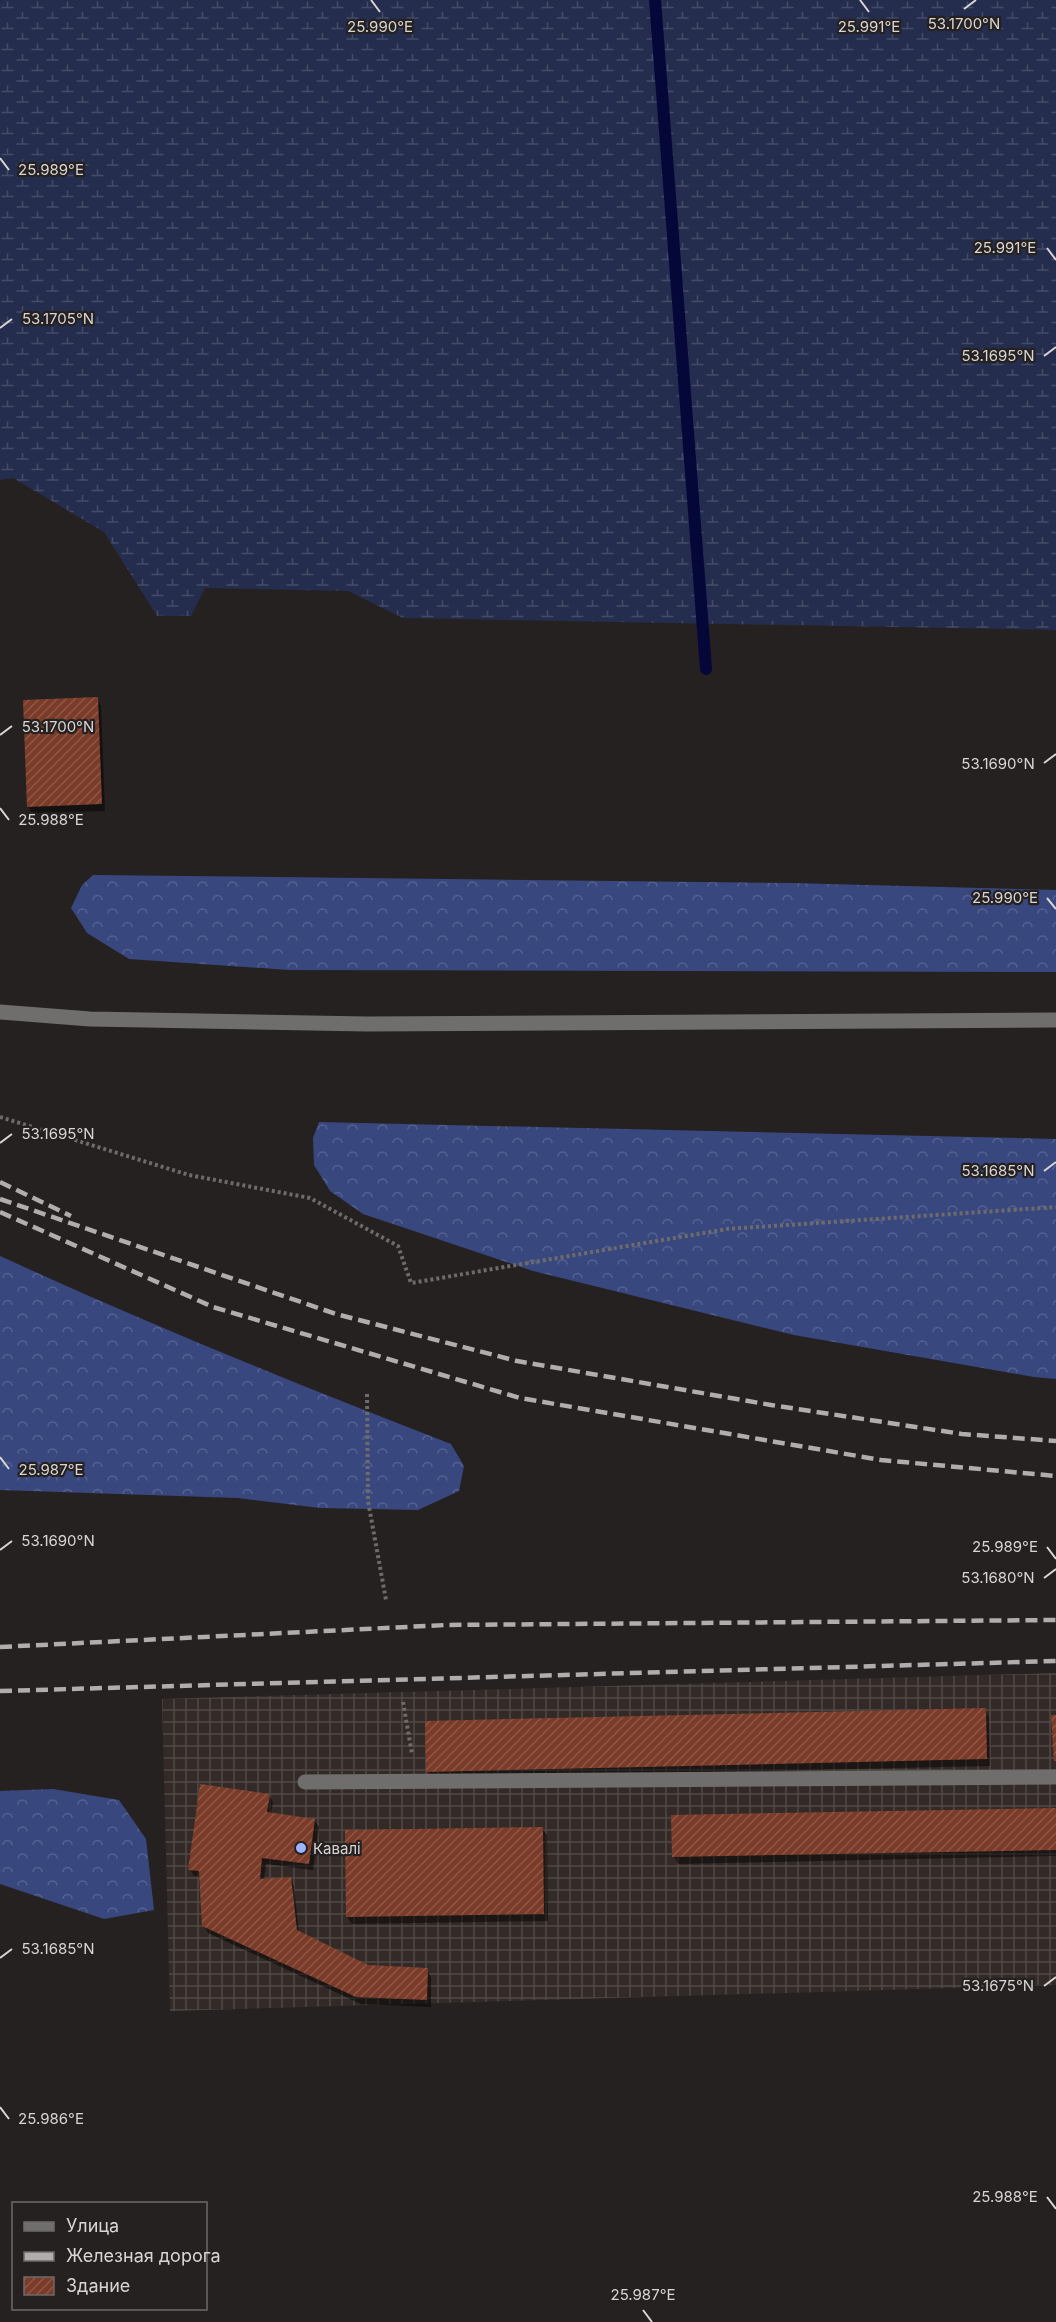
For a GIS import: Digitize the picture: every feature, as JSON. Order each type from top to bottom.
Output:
[{"type":"street","points":[[0,1011],[90,1020],[367,1024],[1056,1020]]},
{"type":"street","points":[[305,1782],[1056,1777]]},
{"type":"path","points":[[0,1117],[189,1176],[310,1198],[398,1246],[411,1283],[727,1229],[1056,1207]]},
{"type":"path","points":[[367,1394],[368,1501],[386,1600]]},
{"type":"path","points":[[403,1702],[417,1782]]},
{"type":"shaded area","points":[[1056,1673],[1056,1985],[170,2011],[162,1699]]},
{"type":"green space","points":[[0,0],[1056,0],[1056,630],[403,618],[348,591],[205,588],[191,616],[157,616],[104,532],[13,478],[0,480]]},
{"type":"green space","points":[[93,875],[791,883],[1056,890],[1056,972],[289,970],[129,959],[87,933],[71,908],[82,885]]},
{"type":"green space","points":[[319,1122],[1056,1139],[1056,1379],[794,1335],[533,1271],[363,1214],[330,1191],[314,1165],[313,1138]]},
{"type":"green space","points":[[0,1256],[224,1353],[451,1444],[464,1466],[459,1491],[418,1510],[320,1508],[238,1498],[0,1490]]},
{"type":"green space","points":[[53,1789],[119,1800],[146,1839],[154,1910],[104,1919],[0,1884],[0,1791]]},
{"type":"building","points":[[98,697],[102,804],[27,807],[23,700]]},
{"type":"building","points":[[986,1708],[987,1759],[426,1772],[425,1721]]},
{"type":"building","points":[[1051,1715],[1056,1715],[1056,1761],[1054,1761]]},
{"type":"building","points":[[200,1784],[270,1794],[267,1812],[315,1819],[309,1864],[262,1858],[260,1879],[291,1877],[297,1930],[368,1965],[428,1968],[427,2000],[356,1997],[202,1926],[199,1871],[188,1870]]},
{"type":"building","points":[[1056,1808],[1056,1850],[672,1857],[671,1815]]},
{"type":"building","points":[[543,1827],[544,1914],[346,1917],[345,1830]]},
{"type":"waterway","points":[[655,0],[706,669]]},
{"type":"railway","points":[[0,1182],[71,1216]]},
{"type":"railway","points":[[0,1199],[336,1314],[517,1361],[771,1405],[962,1434],[1056,1441]]},
{"type":"railway","points":[[0,1212],[213,1307],[520,1398],[881,1460],[1056,1476]]},
{"type":"railway","points":[[0,1647],[446,1625],[1056,1620]]},
{"type":"railway","points":[[0,1691],[1056,1661]]},
{"type":"place","name":"Кавалі","points":[[301,1848]]}]
